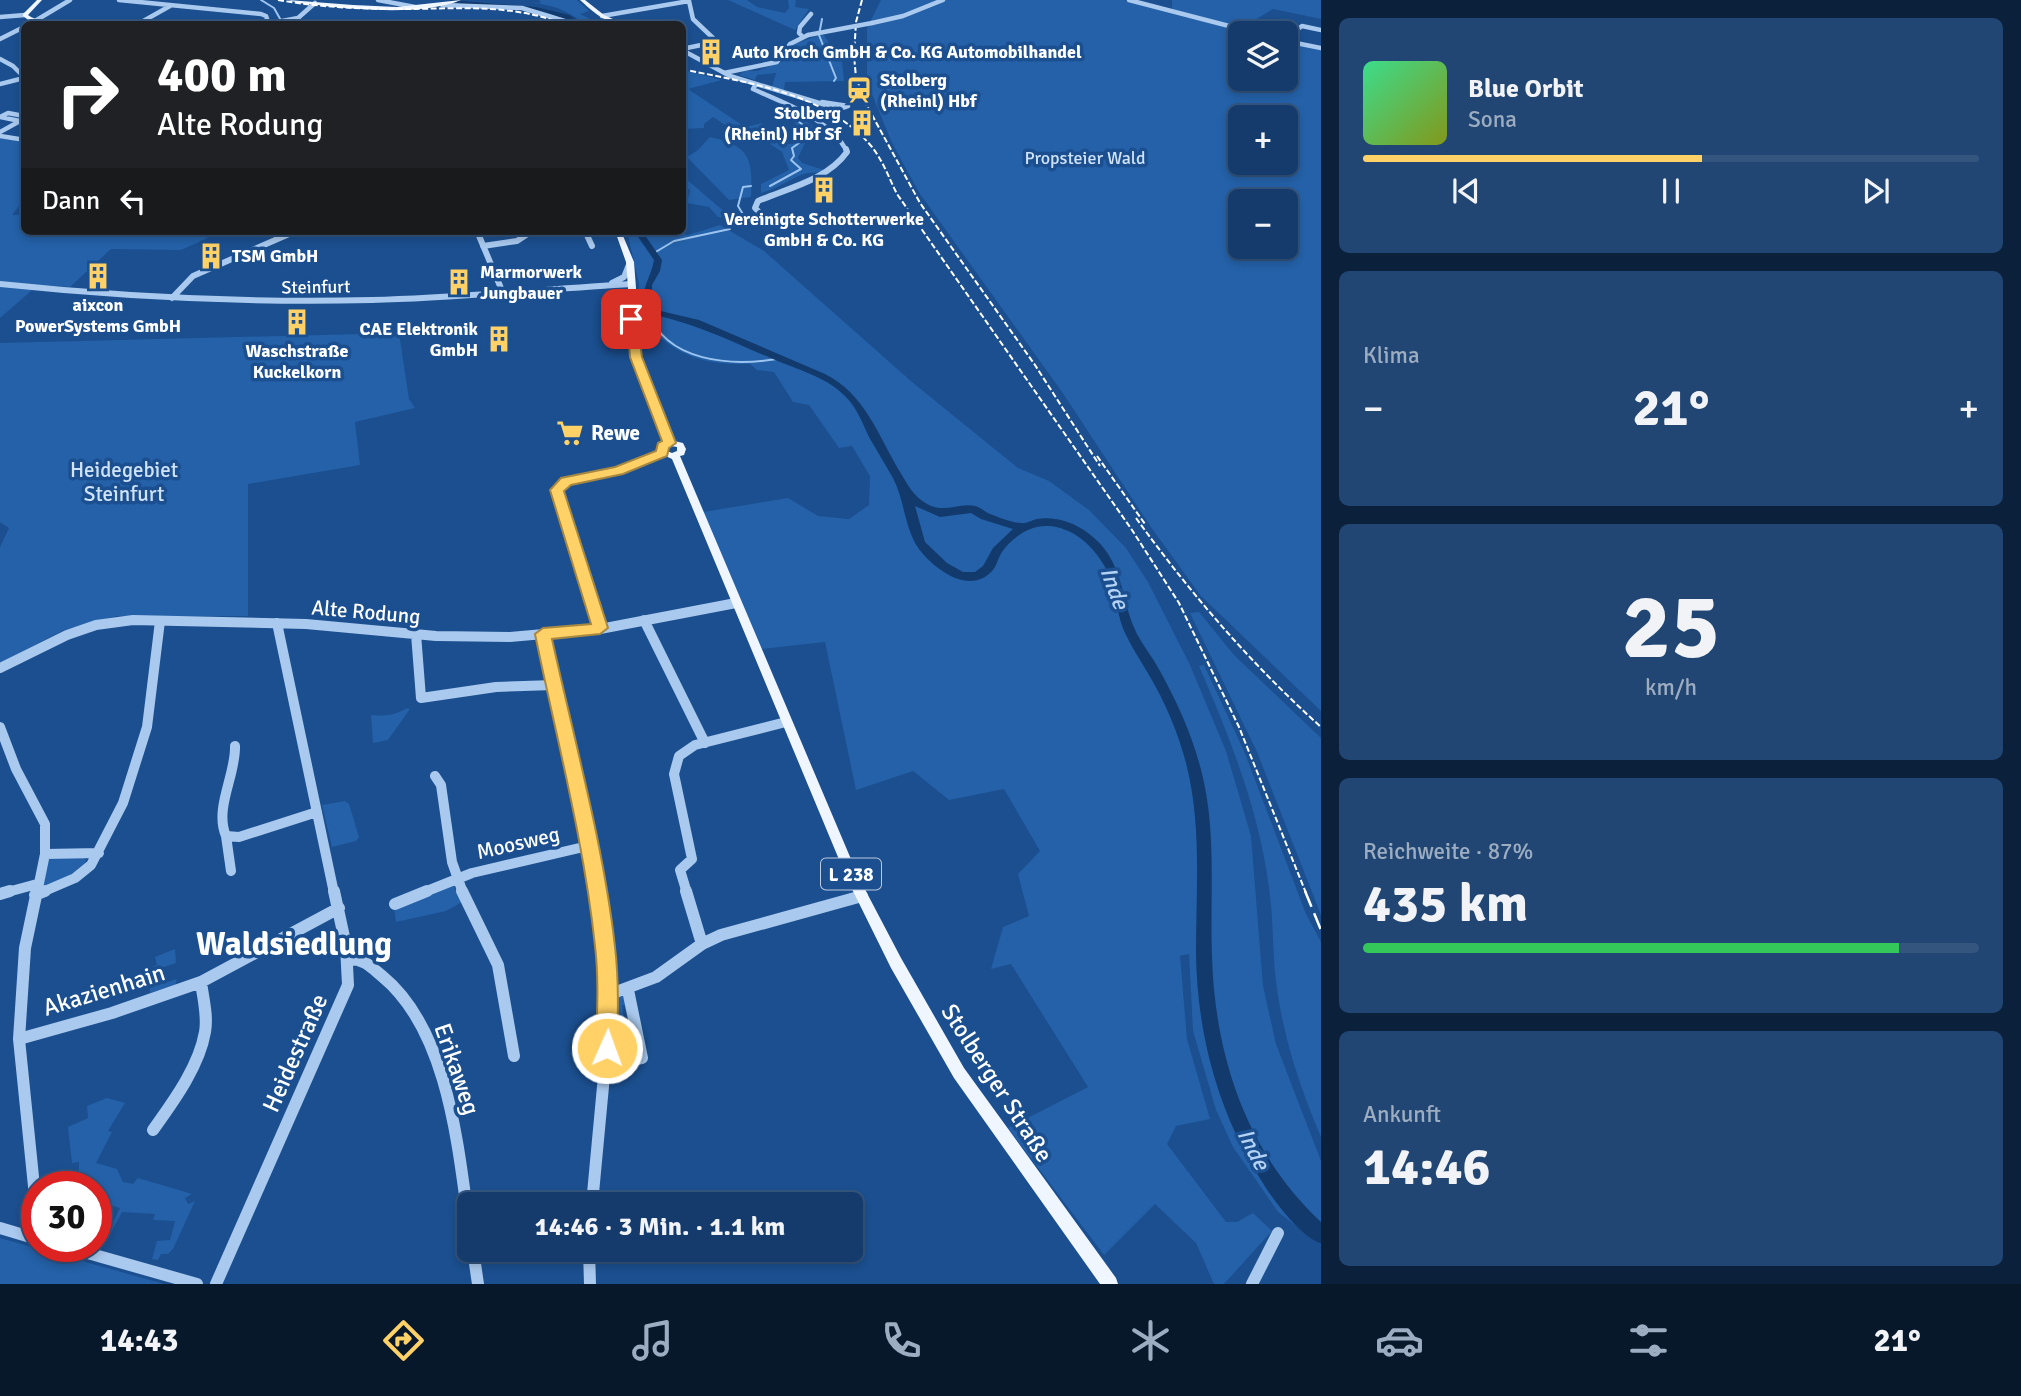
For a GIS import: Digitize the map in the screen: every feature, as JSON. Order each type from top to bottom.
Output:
[{"type":"main road","points":[[31,21],[25,15],[40,0]]},
{"type":"main road","points":[[290,0],[415,7],[456,1]]},
{"type":"main road","points":[[582,0],[602,16],[614,21]]},
{"type":"main road","name":"L 238","points":[[620,235],[630,262],[631,332],[636,357],[670,443],[677,444],[682,449],[675,456]]},
{"type":"main road","points":[[670,443],[662,446],[663,453],[675,456]]},
{"type":"main road","name":"Stolberger Straße","points":[[675,456],[862,896],[958,1073],[1110,1284]]},
{"type":"street","points":[[36,21],[71,0]]},
{"type":"street","points":[[120,0],[261,14],[266,16],[266,21]]},
{"type":"street","points":[[378,0],[415,7]]},
{"type":"street","points":[[724,73],[776,62],[790,44],[806,36],[911,13],[943,0]]},
{"type":"street","points":[[1129,0],[1228,26]]},
{"type":"street","points":[[602,16],[689,1],[693,19],[713,38],[706,44],[686,49]]},
{"type":"street","points":[[277,21],[298,18],[315,3]]},
{"type":"street","points":[[442,5],[522,8],[567,21]]},
{"type":"street","points":[[144,21],[170,6]]},
{"type":"street","points":[[806,36],[799,33],[800,27],[811,14]]},
{"type":"street","points":[[0,17],[25,15]]},
{"type":"street","points":[[1298,29],[1302,26],[1321,30]]},
{"type":"street","points":[[0,39],[21,28]]},
{"type":"street","points":[[10,34],[21,37]]},
{"type":"street","points":[[1298,42],[1321,48]]},
{"type":"street","points":[[686,52],[724,73],[822,102]]},
{"type":"street","points":[[0,59],[21,73]]},
{"type":"street","points":[[0,84],[21,77]]},
{"type":"street","points":[[755,84],[753,89],[825,126],[845,143],[848,152],[844,159],[823,174],[758,201],[755,208],[762,216]]},
{"type":"street","points":[[0,134],[21,119]]},
{"type":"street","points":[[0,134],[19,139]]},
{"type":"street","points":[[172,298],[193,276],[287,235]]},
{"type":"street","points":[[479,235],[503,293]]},
{"type":"street","points":[[483,246],[517,241],[526,235]]},
{"type":"street","points":[[587,235],[592,246]]},
{"type":"street","points":[[606,285],[621,279],[630,262]]},
{"type":"street","name":"Steinfurt","points":[[0,284],[172,298],[337,301],[632,284]]},
{"type":"street","points":[[600,628],[557,490],[574,479],[618,470],[663,453]]},
{"type":"street","name":"Alte Rodung","points":[[0,668],[67,635],[96,625],[160,621],[277,623],[468,638],[600,628],[736,604]]},
{"type":"street","points":[[644,620],[705,743]]},
{"type":"street","points":[[0,894],[36,890],[79,875],[99,853],[131,785],[150,719],[160,621]]},
{"type":"street","name":"Heidestraße","points":[[216,1284],[348,985],[350,959],[277,623]]},
{"type":"street","points":[[416,634],[421,698],[496,687],[554,685]]},
{"type":"street","points":[[543,634],[588,846],[605,946],[608,995],[606,1064],[593,1192]]},
{"type":"street","points":[[702,944],[680,870],[692,859],[674,774],[679,755],[695,745],[786,722]]},
{"type":"street","name":"Akazienhain","points":[[0,727],[16,769],[43,815],[45,854],[25,948],[19,1039],[32,1171]]},
{"type":"street","points":[[231,871],[222,822],[235,764],[234,746]]},
{"type":"street","name":"Moosweg","points":[[435,776],[441,785],[457,880],[498,965],[514,1056]]},
{"type":"street","points":[[226,836],[239,837],[317,812]]},
{"type":"street","name":"Moosweg","points":[[395,904],[472,873],[588,846]]},
{"type":"street","points":[[45,854],[99,853]]},
{"type":"street","points":[[608,995],[628,989],[666,971],[702,944],[721,935],[862,896]]},
{"type":"street","name":"Akazienhain","points":[[19,1039],[112,1013],[201,982],[339,908]]},
{"type":"street","name":"Erikaweg","points":[[350,959],[361,959],[387,980],[404,1001],[428,1044],[444,1091],[458,1149],[464,1192]]},
{"type":"street","points":[[153,1130],[165,1113],[204,1038],[205,1014],[201,982]]},
{"type":"street","points":[[606,1064],[642,1058],[628,989]]},
{"type":"street","points":[[0,1228],[21,1233]]},
{"type":"street","points":[[1252,1284],[1278,1233]]},
{"type":"street","points":[[112,1260],[197,1284]]},
{"type":"street","points":[[475,1262],[478,1284]]},
{"type":"street","points":[[589,1262],[590,1284]]},
{"type":"green space","points":[[539,0],[577,0],[589,11],[580,14],[594,21],[580,21],[567,12],[522,1],[541,3]]},
{"type":"green space","points":[[728,0],[747,0],[757,7],[785,13],[789,8],[788,0],[796,0],[795,7],[809,9],[795,30]]},
{"type":"green space","name":"Propsteier Wald","points":[[881,0],[1124,0],[1228,27],[1228,91],[1298,91],[1298,44],[1321,49],[1321,711],[1201,596],[1153,530],[1062,392],[920,194],[892,143],[867,82],[867,28]]},
{"type":"green space","points":[[1172,0],[1321,0],[1321,19],[1273,9],[1253,21],[1228,21],[1228,24],[1172,9]]},
{"type":"green space","points":[[823,34],[842,62],[844,81],[785,82],[784,90],[772,87],[776,73],[757,75],[755,80],[739,75],[781,62],[794,44]]},
{"type":"green space","points":[[686,71],[722,80],[688,89],[745,127],[762,123],[752,143],[713,117],[704,124],[704,128],[686,129]]},
{"type":"green space","points":[[798,113],[814,128],[813,132],[801,135],[805,143],[798,158],[802,163],[824,170],[802,175],[761,193],[761,184],[789,170],[782,152],[770,144],[772,131],[783,132],[786,144],[793,144],[791,132],[799,127],[789,118]]},
{"type":"green space","points":[[710,137],[734,145],[746,156],[751,172],[751,197],[729,200],[687,157]]},
{"type":"green space","points":[[0,138],[21,142],[21,203],[12,215],[21,215],[21,235],[204,235],[208,238],[181,250],[111,249],[70,287],[38,285],[0,318]]},
{"type":"green space","points":[[686,179],[733,219],[718,217],[709,207],[687,203],[690,190],[686,188]]},
{"type":"green space","points":[[720,225],[764,251],[912,382],[1018,468],[1049,481],[1089,510],[1126,548],[1148,582],[1190,665],[1226,751],[1251,836],[1263,986],[1276,1044],[1321,1161],[1321,1245],[1278,1212],[1233,1147],[1216,1110],[1193,1031],[1189,954],[1180,956],[1187,1039],[1210,1119],[1176,1126],[1167,1144],[1226,1222],[1237,1222],[1253,1213],[1272,1231],[1224,1284],[1214,1284],[1196,1243],[1155,1204],[1104,1255],[1008,1128],[1088,1087],[1011,964],[991,969],[1003,927],[1029,916],[1018,874],[1040,851],[1004,789],[949,800],[913,771],[856,790],[825,642],[762,649],[703,512],[788,498],[818,516],[849,519],[869,505],[870,476],[852,446],[839,448],[809,405],[793,402],[774,372],[757,370],[750,364],[715,362],[687,354],[663,339],[637,315],[639,284],[628,235],[688,235]]},
{"type":"green space","name":"Heidegebiet Steinfurt","points":[[399,333],[409,399],[415,408],[355,422],[360,465],[248,484],[248,616],[117,616],[64,630],[0,663],[0,547],[9,528],[0,522],[0,343]]},
{"type":"green space","points":[[1199,612],[1234,655],[1321,738],[1321,915],[1257,752],[1190,613]]},
{"type":"green space","points":[[1204,665],[1244,751],[1306,914],[1321,942],[1321,1137],[1294,1064],[1280,1008],[1275,977],[1271,901],[1251,802],[1222,720],[1199,666]]},
{"type":"green space","points":[[410,709],[388,740],[373,743],[371,715],[389,715]]},
{"type":"green space","points":[[345,801],[349,804],[359,837],[356,841],[332,847],[322,805]]},
{"type":"green space","points":[[85,857],[86,862],[68,877],[44,886],[40,882],[44,864],[50,858]]},
{"type":"green space","points":[[453,884],[462,902],[446,911],[396,922],[394,908]]},
{"type":"green space","points":[[175,949],[176,963],[158,969],[157,979],[160,979],[161,984],[177,979],[175,985],[150,993],[150,968],[157,965],[155,957]]},
{"type":"green space","points":[[617,997],[627,998],[629,1006],[622,1005],[628,1042],[637,1044],[638,1050],[632,1056],[613,1055]]},
{"type":"green space","points":[[107,1098],[125,1103],[108,1131],[112,1132],[96,1163],[117,1169],[123,1182],[133,1184],[138,1178],[192,1194],[185,1198],[188,1204],[195,1201],[173,1249],[168,1254],[161,1254],[158,1260],[152,1259],[157,1241],[170,1240],[175,1221],[153,1220],[155,1214],[122,1212],[112,1231],[112,1224],[120,1208],[112,1204],[112,1171],[79,1171],[79,1162],[72,1163],[68,1127],[88,1118],[87,1106]]},
{"type":"green space","points":[[0,1238],[21,1244],[21,1262],[86,1262],[164,1284],[0,1284]]},
{"type":"waterway","points":[[261,0],[274,8],[281,21]]},
{"type":"waterway","points":[[452,0],[536,8],[576,21]]},
{"type":"waterway","points":[[822,19],[819,35],[836,78],[834,81]]},
{"type":"waterway","points":[[770,186],[801,169],[791,160],[794,156],[792,148],[799,143],[796,135],[807,129],[794,117],[795,113]]},
{"type":"waterway","points":[[747,221],[738,206],[743,187],[751,186]]},
{"type":"waterway","points":[[654,253],[674,241],[730,229]]},
{"type":"waterway","name":"Inde","points":[[641,235],[658,260],[656,271],[648,285],[648,311],[680,317],[713,329],[822,376],[845,390],[862,410],[902,485],[918,539],[935,559],[951,572],[960,576],[978,575],[989,567],[997,551],[1017,531],[1041,522],[1075,529],[1092,542],[1107,560],[1115,577],[1130,631],[1169,700],[1187,743],[1195,772],[1203,824],[1205,982],[1215,1052],[1225,1087],[1238,1121],[1273,1183],[1295,1211],[1321,1235]]},
{"type":"waterway","points":[[648,311],[657,328],[669,341],[685,351],[721,361],[777,359]]},
{"type":"waterway","points":[[907,495],[924,507],[940,513],[973,509],[985,516],[1020,527]]},
{"type":"railway","points":[[278,0],[354,8],[503,10],[555,21]]},
{"type":"railway","points":[[862,0],[856,22],[854,56],[856,77],[865,102],[920,203],[1035,365],[1100,466]]},
{"type":"railway","points":[[686,70],[759,85],[809,102],[853,128],[872,147],[897,194],[1132,530],[1179,603],[1239,727],[1306,893]]},
{"type":"railway","points":[[1097,456],[1145,524]]},
{"type":"railway","points":[[1136,518],[1178,574],[1223,627],[1270,678],[1321,727]]},
{"type":"railway","points":[[1305,891],[1321,930]]},
{"type":"place","name":"Auto Kroch GmbH & Co. KG Automobilhandel","points":[[711,52]]},
{"type":"place","name":"Stolberg (Rheinl) Hbf","points":[[859,90]]},
{"type":"place","name":"Stolberg (Rheinl) Hbf Sf","points":[[862,123]]},
{"type":"place","name":"Vereinigte Schotterwerke GmbH & Co. KG","points":[[824,190]]},
{"type":"place","name":"TSM GmbH","points":[[211,256]]},
{"type":"place","name":"aixcon PowerSystems GmbH","points":[[98,276]]},
{"type":"place","name":"Marmorwerk Jungbauer","points":[[459,282]]},
{"type":"place","name":"Waschstraße Kuckelkorn","points":[[297,322]]},
{"type":"place","name":"CAE Elektronik GmbH","points":[[499,339]]},
{"type":"place","name":"Rewe","points":[[570,433]]},
{"type":"district","name":"Waldsiedlung","points":[[294,943]]},
{"type":"route","points":[[607,1048],[605,946],[588,846],[543,634],[600,628],[557,490],[566,481],[618,470],[663,453],[662,446],[670,443],[636,357],[631,319]]}]
